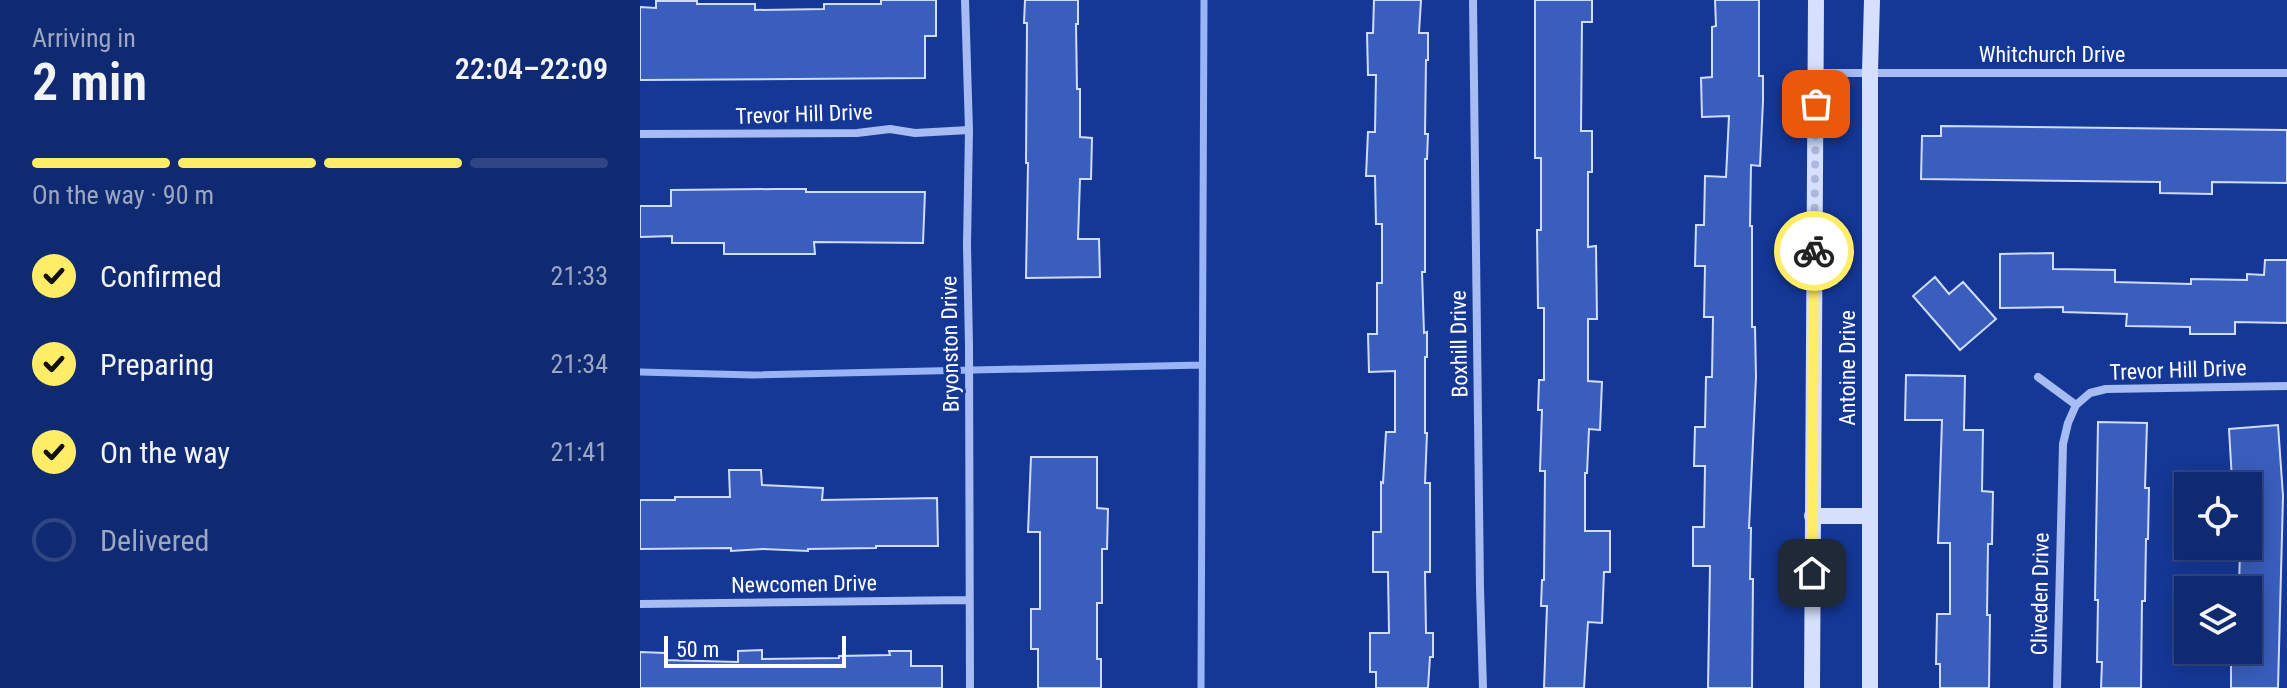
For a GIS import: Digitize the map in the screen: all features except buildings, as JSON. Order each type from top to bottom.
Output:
[{"type":"main road","name":"Antoine Drive","points":[[1812,688],[1816,0]]},
{"type":"main road","name":"Antoine Drive","points":[[1870,688],[1872,0]]},
{"type":"main road","points":[[1812,516],[1869,516]]},
{"type":"street","name":"Bryonston Drive","points":[[965,0],[969,130],[970,688]]},
{"type":"street","name":"Boxhill Drive","points":[[1473,0],[1483,688]]},
{"type":"street","name":"Whitchurch Drive","points":[[1816,73],[2287,73]]},
{"type":"street","name":"Trevor Hill Drive","points":[[640,134],[969,130]]},
{"type":"street","points":[[2038,377],[2076,405]]},
{"type":"street","name":"Trevor Hill Drive","points":[[2076,405],[2090,393],[2106,389],[2287,386]]},
{"type":"street","name":"Cliveden Drive","points":[[2057,688],[2063,444],[2076,405]]},
{"type":"street","name":"Newcomen Drive","points":[[640,604],[969,600]]},
{"type":"waterway","points":[[1201,688],[1204,0]]},
{"type":"waterway","points":[[640,372],[753,375],[1202,365]]},
{"type":"way so far","points":[[1814,251],[1816,104]]},
{"type":"route","points":[[1812,573],[1814,251]]}]
